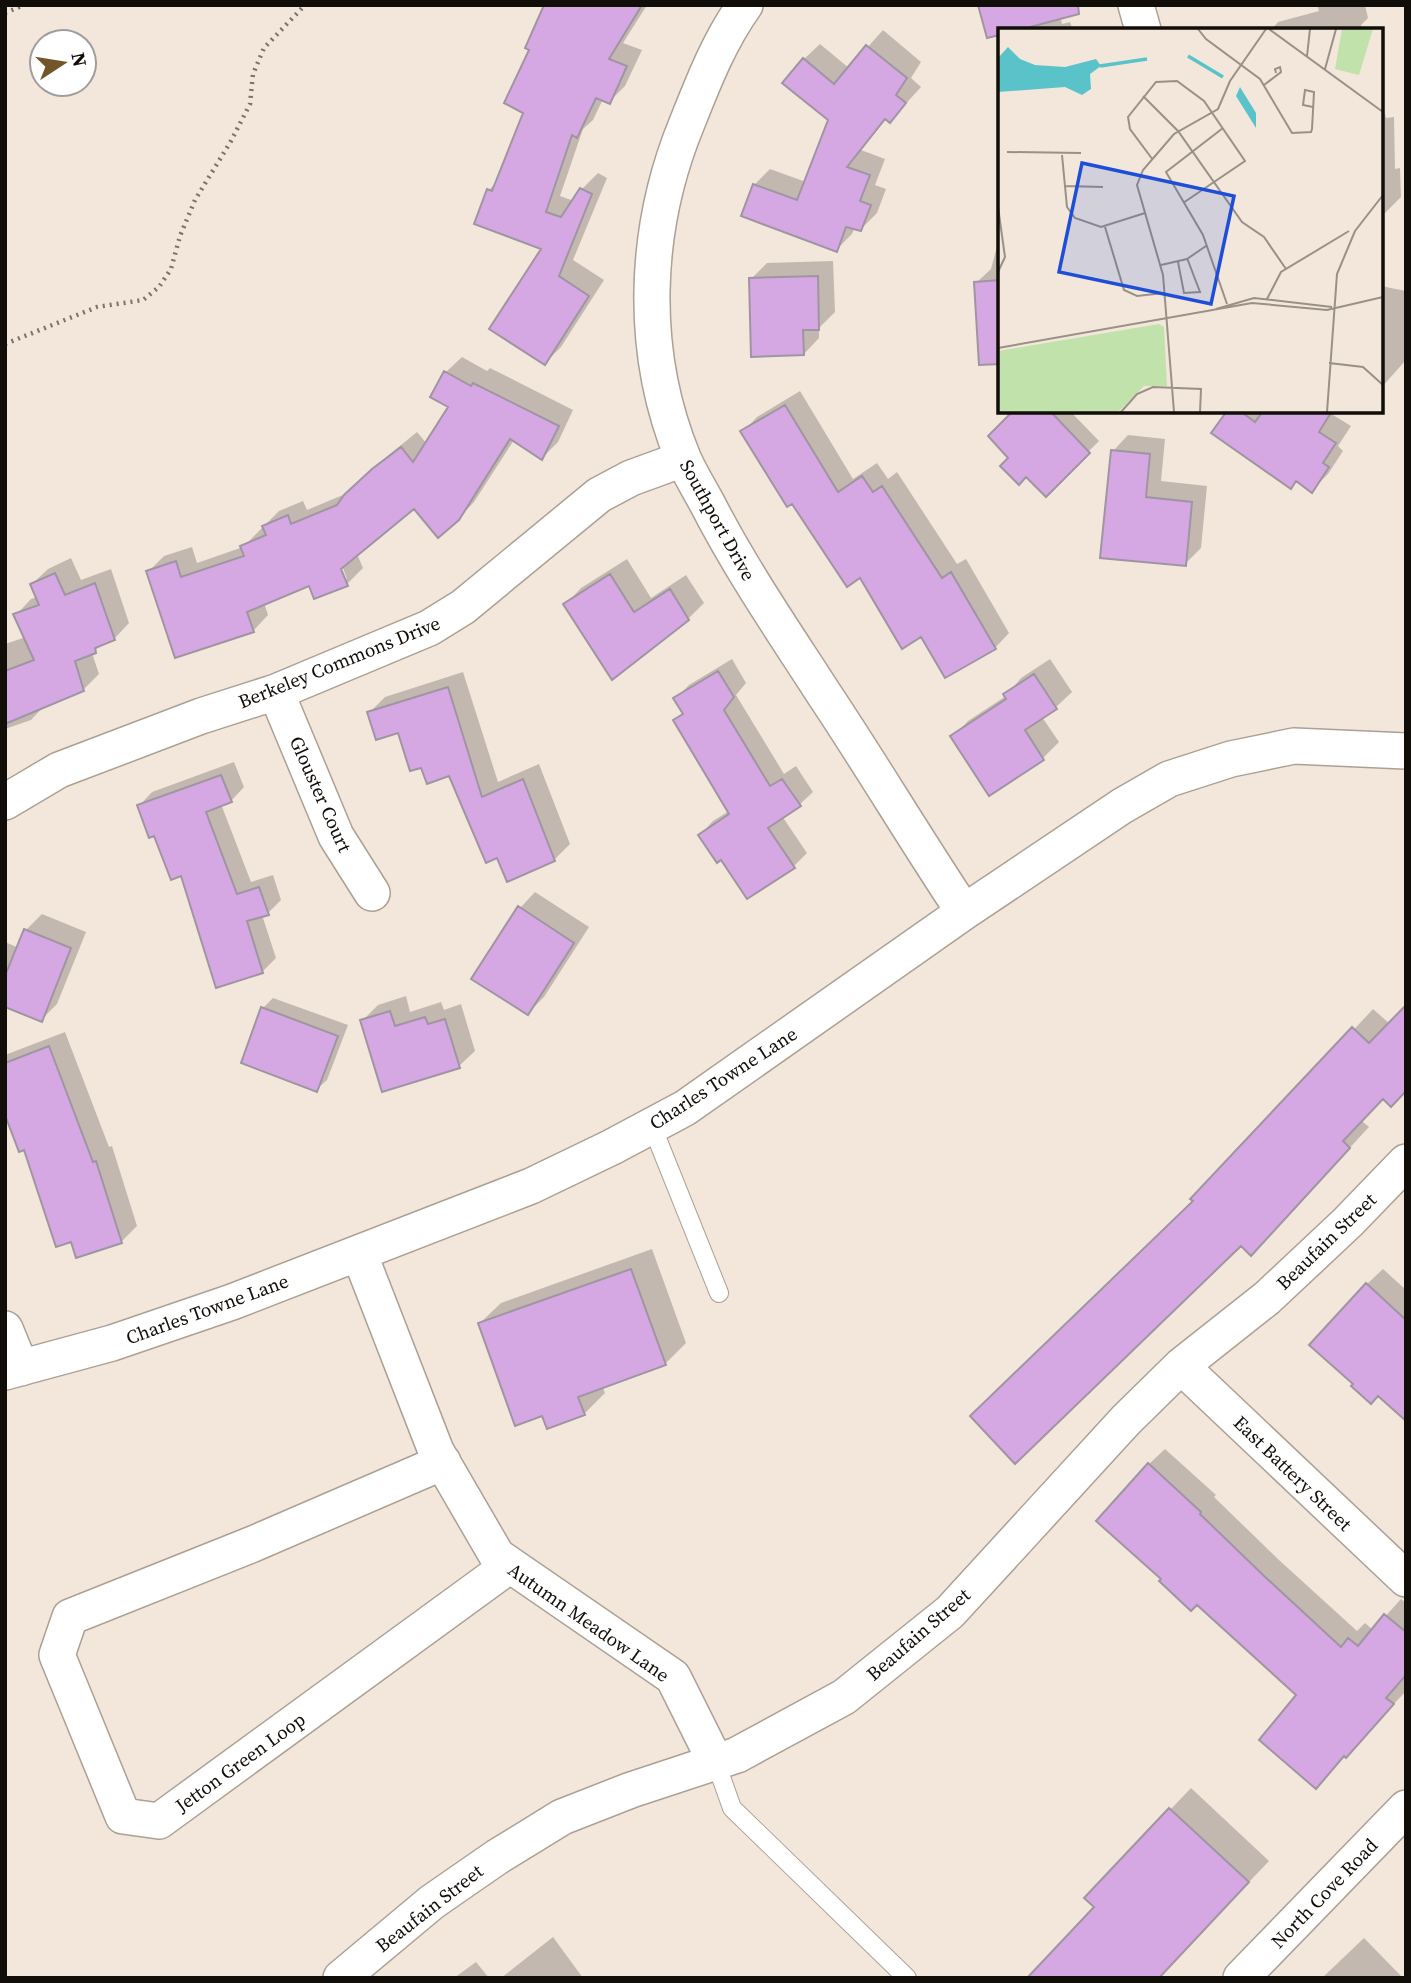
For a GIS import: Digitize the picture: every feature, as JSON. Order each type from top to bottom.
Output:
[{"type":"street","name":"Southport Drive","points":[[745,5],[711,62],[679,142],[664,190],[650,295],[653,338],[668,409],[683,459],[736,558],[964,912]]},
{"type":"street","points":[[1136,5],[1142,28]]},
{"type":"street","name":"Berkeley Commons Drive","points":[[5,802],[59,770],[201,716],[276,692],[429,628],[463,607],[599,495],[631,478],[683,459]]},
{"type":"street","name":"Glouster Court","points":[[276,692],[336,836],[372,893]]},
{"type":"street","name":"Charles Towne Lane","points":[[13,1370],[124,1339],[232,1302],[531,1186],[652,1126],[685,1108],[964,912],[1122,806],[1170,779],[1231,759],[1294,746],[1406,751]]},
{"type":"street","name":"Beaufain Street","points":[[341,1978],[432,1902],[562,1816],[737,1755],[844,1698],[950,1612],[1126,1420],[1181,1366],[1266,1298],[1348,1222],[1406,1162]]},
{"type":"street","name":"Autumn Meadow Lane","points":[[359,1253],[443,1462],[497,1556],[673,1677],[716,1763]]},
{"type":"street","points":[[5,1329],[13,1370]]},
{"type":"street","name":"East Battery Street","points":[[1181,1366],[1406,1579]]},
{"type":"street","name":"Jetton Green Loop","points":[[443,1462],[253,1544],[70,1617],[57,1655],[123,1816],[159,1821],[510,1565]]},
{"type":"street","name":"North Cove Road","points":[[1241,1978],[1406,1808]]},
{"type":"lane","points":[[652,1126],[719,1293]]},
{"type":"lane","points":[[716,1763],[732,1808],[907,1978]]},
{"type":"path","points":[[5,13],[24,5]]},
{"type":"path","points":[[5,344],[97,307],[144,300],[159,287],[171,269],[180,236],[195,200],[250,104],[253,74],[264,48],[305,5]]},
{"type":"building","points":[[544,5],[642,5],[609,59],[627,66],[610,104],[596,98],[577,138],[572,135],[546,212],[561,217],[580,188],[592,194],[559,276],[589,296],[545,365],[489,329],[541,249],[474,224],[487,189],[492,191],[523,113],[504,103],[529,50],[525,48]]},
{"type":"building","points":[[978,5],[1078,5],[1079,14],[1026,28],[998,28],[998,35],[987,38]]},
{"type":"building","points":[[866,45],[907,78],[896,95],[906,103],[890,123],[885,119],[847,167],[870,175],[860,201],[871,205],[861,231],[846,227],[837,252],[741,216],[753,184],[797,200],[828,120],[782,83],[803,58],[834,84]]},
{"type":"building","points":[[818,276],[819,330],[803,330],[804,355],[751,357],[749,278]]},
{"type":"building","points":[[998,280],[998,364],[979,365],[974,282]]},
{"type":"building","points":[[444,371],[559,426],[542,460],[510,439],[459,520],[438,538],[414,509],[341,569],[348,586],[314,599],[309,586],[247,612],[254,632],[175,658],[146,571],[176,561],[181,577],[244,556],[240,546],[266,535],[262,526],[288,515],[291,524],[337,505],[372,469],[401,447],[413,462],[448,407],[430,397]]},
{"type":"building","points":[[785,405],[838,492],[862,476],[873,492],[882,486],[942,578],[951,572],[996,649],[945,678],[921,637],[902,649],[860,578],[847,587],[792,504],[787,507],[740,431]]},
{"type":"building","points":[[1011,413],[1052,413],[1090,453],[1046,497],[1026,477],[1019,485],[1000,466],[1008,458],[988,436]]},
{"type":"building","points":[[1226,413],[1243,413],[1255,422],[1262,413],[1331,413],[1319,432],[1336,443],[1323,463],[1329,467],[1312,493],[1296,481],[1291,489],[1211,433]]},
{"type":"building","points":[[1111,450],[1150,454],[1146,497],[1192,502],[1186,566],[1100,558]]},
{"type":"building","points":[[55,573],[65,595],[95,583],[115,640],[95,648],[96,653],[75,661],[84,691],[5,724],[5,671],[34,660],[13,614],[39,605],[30,584]]},
{"type":"building","points":[[610,574],[634,612],[670,589],[689,620],[612,680],[563,604]]},
{"type":"building","points":[[718,671],[734,697],[724,710],[770,786],[782,779],[801,806],[768,828],[795,868],[747,899],[721,860],[717,863],[698,835],[729,814],[673,720],[683,714],[673,698]]},
{"type":"building","points":[[1034,674],[1057,709],[1025,730],[1044,760],[989,796],[950,736],[1006,699],[1003,694]]},
{"type":"building","points":[[448,687],[482,797],[523,779],[555,861],[507,882],[497,858],[486,863],[449,776],[427,784],[421,768],[410,771],[398,733],[376,740],[367,712]]},
{"type":"building","points":[[221,775],[232,802],[206,812],[237,894],[259,887],[269,915],[247,921],[263,973],[216,988],[181,876],[171,880],[154,836],[149,838],[137,805]]},
{"type":"building","points":[[518,906],[574,943],[528,1015],[471,979]]},
{"type":"building","points":[[24,929],[71,948],[42,1022],[5,1007],[5,976]]},
{"type":"building","points":[[1406,1005],[1406,1091],[1391,1107],[1383,1099],[1343,1141],[1350,1148],[1251,1256],[1241,1246],[1015,1464],[970,1416],[1193,1201],[1190,1199],[1352,1027],[1369,1043]]},
{"type":"building","points":[[261,1007],[338,1036],[317,1092],[241,1063]]},
{"type":"building","points":[[390,1011],[395,1026],[425,1017],[428,1024],[445,1019],[460,1068],[382,1092],[360,1020]]},
{"type":"building","points":[[49,1046],[93,1162],[96,1161],[122,1243],[76,1258],[71,1242],[56,1247],[24,1150],[19,1152],[5,1115],[5,1063]]},
{"type":"building","points":[[631,1269],[666,1365],[578,1397],[585,1415],[547,1429],[542,1416],[515,1426],[478,1323]]},
{"type":"building","points":[[1366,1283],[1406,1320],[1406,1421],[1378,1396],[1371,1404],[1309,1345]]},
{"type":"building","points":[[1148,1463],[1341,1647],[1348,1638],[1358,1646],[1384,1614],[1406,1632],[1406,1675],[1386,1698],[1394,1704],[1316,1789],[1259,1740],[1296,1695],[1197,1605],[1191,1611],[1159,1581],[1161,1579],[1096,1521]]},
{"type":"building","points":[[1169,1808],[1249,1882],[1159,1978],[1027,1978],[1094,1907],[1084,1898]]}]
